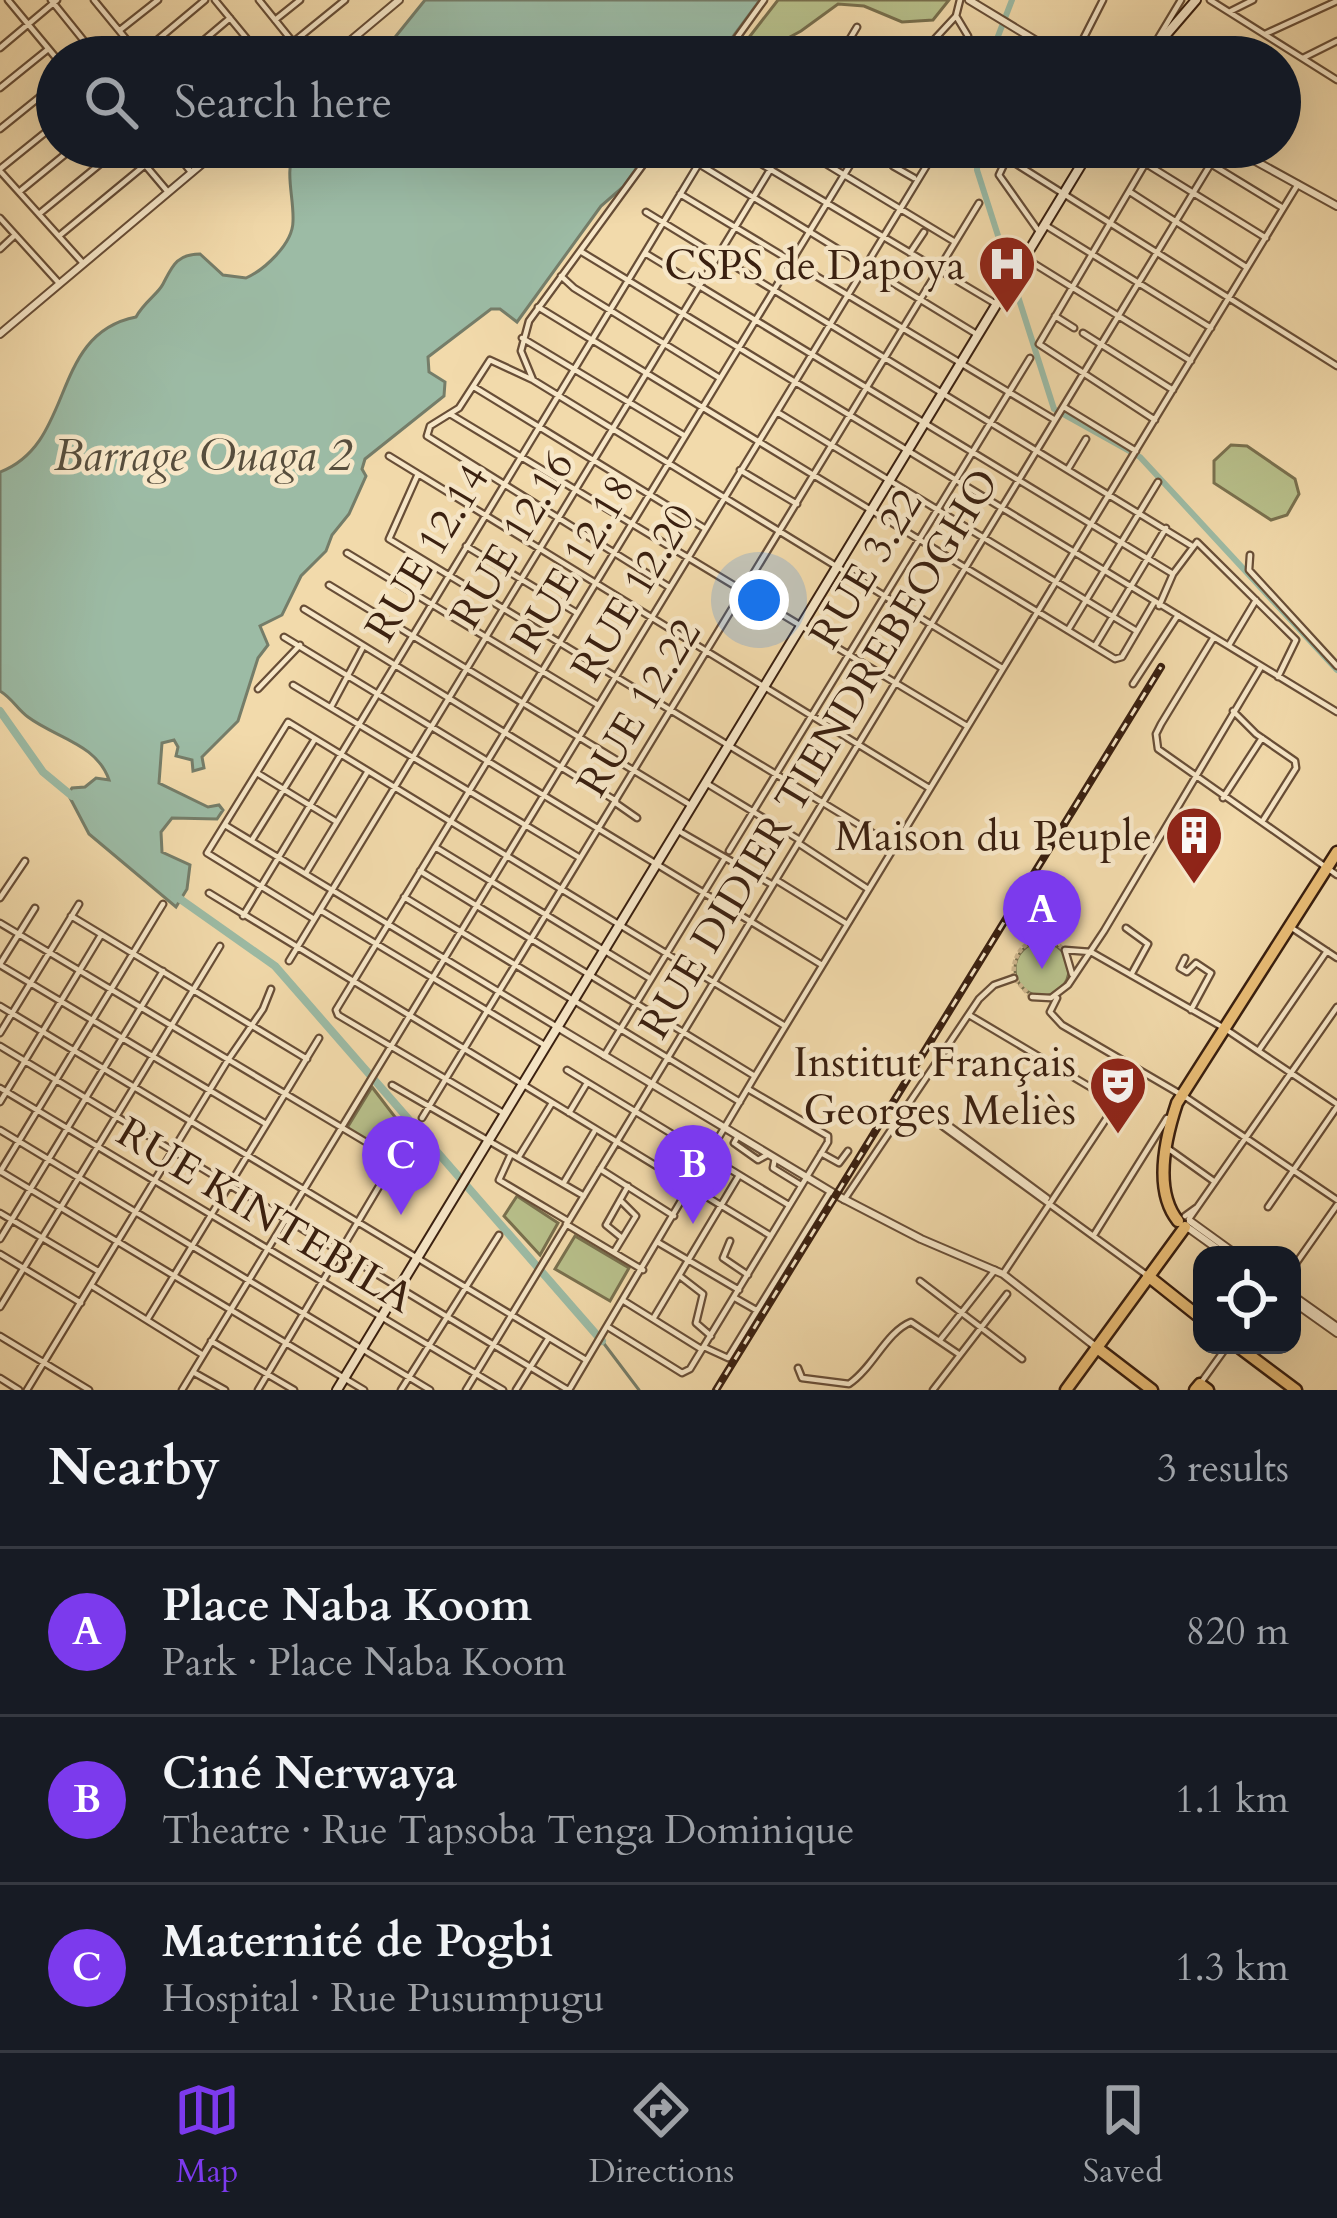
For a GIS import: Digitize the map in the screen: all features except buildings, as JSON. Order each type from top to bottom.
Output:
[{"type":"highway","points":[[1185,1219],[1164,1188],[1166,1148],[1179,1099],[1289,926],[1332,872],[1337,852]]},
{"type":"highway","points":[[1156,1264],[1185,1219]]},
{"type":"highway","points":[[1069,1390],[1185,1219]]},
{"type":"highway","points":[[1148,1276],[1193,1312]]},
{"type":"highway","points":[[1100,1345],[1152,1390]]},
{"type":"highway","points":[[1245,1354],[1296,1390]]},
{"type":"main road","points":[[1162,36],[1196,0]]},
{"type":"main road","points":[[337,1390],[1079,168]]},
{"type":"street","points":[[0,8],[9,0],[38,36]]},
{"type":"street","points":[[94,0],[123,36]]},
{"type":"street","points":[[119,31],[158,0]]},
{"type":"street","points":[[163,36],[205,0]]},
{"type":"street","points":[[215,0],[244,36]]},
{"type":"street","points":[[259,0],[288,36]]},
{"type":"street","points":[[275,20],[300,0]]},
{"type":"street","points":[[300,36],[345,0]]},
{"type":"street","points":[[381,0],[388,9]]},
{"type":"street","points":[[356,36],[399,0]]},
{"type":"street","points":[[738,36],[764,0]]},
{"type":"street","points":[[937,36],[956,16],[959,0]]},
{"type":"street","points":[[969,0],[1025,36]]},
{"type":"street","points":[[1085,36],[1103,0]]},
{"type":"street","points":[[1159,36],[1181,0]]},
{"type":"street","points":[[1210,0],[1268,36]]},
{"type":"street","points":[[1230,12],[1253,0]]},
{"type":"street","points":[[0,48],[54,1],[81,36]]},
{"type":"street","points":[[1265,34],[1337,1]]},
{"type":"street","points":[[956,16],[967,36]]},
{"type":"street","points":[[209,36],[230,18]]},
{"type":"street","points":[[852,36],[857,27]]},
{"type":"street","points":[[1303,58],[1337,41]]},
{"type":"street","points":[[1303,58],[1337,80]]},
{"type":"street","points":[[0,88],[36,59]]},
{"type":"street","points":[[0,129],[36,100]]},
{"type":"street","points":[[36,140],[0,170],[82,262]]},
{"type":"street","points":[[19,192],[48,168]]},
{"type":"street","points":[[39,214],[95,168]]},
{"type":"street","points":[[59,236],[141,168]]},
{"type":"street","points":[[148,168],[168,192]]},
{"type":"street","points":[[188,168],[191,172]]},
{"type":"street","points":[[0,334],[196,168]]},
{"type":"street","points":[[533,380],[523,360],[522,338],[538,307],[641,168]]},
{"type":"street","name":"RUE 12.14","points":[[243,916],[696,168]]},
{"type":"street","points":[[703,168],[978,335]]},
{"type":"street","points":[[833,168],[956,242]]},
{"type":"street","name":"RUE 12.18","points":[[391,1046],[336,1011],[847,168]]},
{"type":"street","points":[[896,168],[916,179]]},
{"type":"street","name":"RUE 12.20","points":[[182,1390],[924,168]]},
{"type":"street","points":[[1002,168],[999,175],[1042,229],[1093,254],[1211,328]]},
{"type":"street","points":[[1023,168],[1337,366]]},
{"type":"street","points":[[1144,168],[1039,342],[1155,420]]},
{"type":"street","points":[[1152,168],[1266,238]]},
{"type":"street","name":"RUE DIDIER TIENDREBEOGHO","points":[[466,1390],[1209,168]]},
{"type":"street","points":[[1217,168],[1284,209]]},
{"type":"street","points":[[1269,168],[1337,206]]},
{"type":"street","points":[[771,169],[996,304]]},
{"type":"street","name":"RUE 12.16","points":[[289,961],[771,169]]},
{"type":"street","points":[[0,1046],[568,1390],[1298,184]]},
{"type":"street","points":[[1130,192],[1248,268]]},
{"type":"street","points":[[680,194],[1006,392],[1059,413],[1134,454]]},
{"type":"street","name":"RUE 12.22","points":[[422,1118],[979,203]]},
{"type":"street","points":[[646,212],[1194,544],[1294,638],[1295,646],[1278,677]]},
{"type":"street","points":[[0,218],[58,282]]},
{"type":"street","points":[[910,254],[924,232]]},
{"type":"street","points":[[0,249],[16,235]]},
{"type":"street","points":[[580,251],[1337,712]]},
{"type":"street","points":[[645,253],[1173,574]]},
{"type":"street","points":[[1024,258],[1191,361]]},
{"type":"street","points":[[561,276],[720,378]]},
{"type":"street","points":[[538,307],[1115,659],[1122,657],[1194,544]]},
{"type":"street","points":[[1055,316],[1074,328]]},
{"type":"street","points":[[1083,333],[1172,390]]},
{"type":"street","points":[[522,338],[685,436]]},
{"type":"street","name":"RUE 3.22","points":[[604,1056],[1030,358]]},
{"type":"street","points":[[669,586],[427,436],[430,426],[450,415],[493,360],[1002,668]]},
{"type":"street","points":[[473,387],[705,528]]},
{"type":"street","points":[[776,412],[1137,632]]},
{"type":"street","points":[[450,415],[967,726]]},
{"type":"street","points":[[1068,469],[1086,440]]},
{"type":"street","points":[[389,456],[929,788]]},
{"type":"street","points":[[740,470],[796,504]]},
{"type":"street","points":[[418,473],[388,538],[894,846]]},
{"type":"street","points":[[1068,630],[1158,482]]},
{"type":"street","points":[[1095,646],[1166,528]]},
{"type":"street","points":[[466,546],[577,613]]},
{"type":"street","points":[[347,553],[598,705]]},
{"type":"street","points":[[1250,555],[1249,571],[1337,666]]},
{"type":"street","points":[[329,585],[692,806]]},
{"type":"street","points":[[1229,645],[1256,600]]},
{"type":"street","points":[[304,609],[637,818]]},
{"type":"street","points":[[1133,684],[1178,615]]},
{"type":"street","points":[[284,637],[822,965]]},
{"type":"street","points":[[1214,637],[1156,734],[1161,754],[1332,872]]},
{"type":"street","points":[[258,688],[300,645]]},
{"type":"street","points":[[331,707],[364,646]]},
{"type":"street","points":[[1054,1019],[1051,1006],[1091,952],[1261,667]]},
{"type":"street","points":[[293,685],[580,858]]},
{"type":"street","points":[[1233,711],[1262,739],[1292,758],[1296,768],[1262,824]]},
{"type":"street","points":[[314,920],[207,854],[286,723],[785,1026]]},
{"type":"street","points":[[252,840],[315,739]]},
{"type":"street","points":[[1223,798],[1262,739]]},
{"type":"street","points":[[306,873],[368,771]]},
{"type":"street","points":[[257,773],[337,822]]},
{"type":"street","points":[[706,783],[868,889]]},
{"type":"street","points":[[1187,792],[1210,788]]},
{"type":"street","points":[[225,825],[772,1156],[804,1181],[999,1272],[1100,1345]]},
{"type":"street","points":[[677,830],[847,924]]},
{"type":"street","points":[[436,847],[651,980]]},
{"type":"street","points":[[0,898],[25,861]]},
{"type":"street","points":[[421,871],[754,1076]]},
{"type":"street","points":[[209,893],[771,1236]]},
{"type":"street","points":[[404,897],[740,1102]]},
{"type":"street","points":[[0,1033],[79,904]]},
{"type":"street","points":[[163,904],[0,1171],[364,1390]]},
{"type":"street","points":[[35,908],[0,965],[266,1124]]},
{"type":"street","points":[[320,910],[546,1046]]},
{"type":"street","points":[[71,916],[307,1058]]},
{"type":"street","points":[[0,922],[396,1160]]},
{"type":"street","points":[[1289,926],[1337,958]]},
{"type":"street","points":[[1126,928],[1148,944],[1131,974]]},
{"type":"street","points":[[0,1102],[3,1090],[101,934]]},
{"type":"street","points":[[0,1307],[220,946]]},
{"type":"street","points":[[1072,974],[1065,950],[1091,952],[1224,1028],[1337,1105],[1268,1207]]},
{"type":"street","points":[[1258,1051],[1327,951]]},
{"type":"street","points":[[1185,958],[1180,968],[1188,972],[1196,963],[1211,974],[1191,1010]]},
{"type":"street","points":[[0,1240],[163,971]]},
{"type":"street","points":[[844,1200],[985,991],[1014,978]]},
{"type":"street","points":[[0,1378],[23,1390],[44,1363],[271,989]]},
{"type":"street","points":[[1060,993],[1047,999],[1032,997],[1078,1036],[1246,1137],[1337,1202],[1301,1256]]},
{"type":"street","points":[[0,1006],[586,1360]]},
{"type":"street","points":[[1185,1219],[1337,1006]]},
{"type":"street","points":[[969,1015],[1117,1102]]},
{"type":"street","points":[[147,1320],[320,1038]]},
{"type":"street","points":[[391,1046],[505,1114]]},
{"type":"street","points":[[567,1070],[789,1205]]},
{"type":"street","points":[[940,1340],[1051,1203],[1138,1071]]},
{"type":"street","points":[[569,1113],[587,1083]]},
{"type":"street","points":[[392,1084],[584,1196]]},
{"type":"street","points":[[606,1330],[682,1373],[690,1369],[821,1153],[828,1136],[748,1089]]},
{"type":"street","name":"RUE KINTEBILA","points":[[3,1090],[503,1390]]},
{"type":"street","points":[[1094,1235],[1179,1099]]},
{"type":"street","points":[[552,1103],[499,1180],[643,1270]]},
{"type":"street","points":[[1051,1203],[944,1122],[941,1125],[1148,1276]]},
{"type":"street","points":[[0,1130],[430,1390]]},
{"type":"street","points":[[562,1184],[596,1130]]},
{"type":"street","points":[[258,1390],[409,1136]]},
{"type":"street","points":[[663,1172],[682,1141]]},
{"type":"street","points":[[1166,1148],[1215,1182]]},
{"type":"street","points":[[821,1153],[839,1163],[848,1151]]},
{"type":"street","points":[[600,1169],[674,1216]]},
{"type":"street","points":[[653,1319],[738,1177]]},
{"type":"street","points":[[622,1238],[606,1225],[628,1186]]},
{"type":"street","points":[[624,1300],[726,1359],[830,1192]]},
{"type":"street","points":[[614,1252],[636,1213],[620,1200]]},
{"type":"street","points":[[0,1213],[100,1272]]},
{"type":"street","points":[[1185,1219],[1216,1246]]},
{"type":"street","points":[[1185,1219],[1224,1246]]},
{"type":"street","points":[[400,1390],[499,1235]]},
{"type":"street","points":[[730,1241],[723,1258],[748,1275]]},
{"type":"street","points":[[659,1243],[739,1290]]},
{"type":"street","points":[[0,1254],[81,1303]]},
{"type":"street","points":[[679,1276],[703,1294],[696,1322],[711,1336]]},
{"type":"street","points":[[920,1281],[1022,1359]]},
{"type":"street","points":[[92,1286],[203,1355]]},
{"type":"street","points":[[933,1390],[1006,1294]]},
{"type":"street","points":[[735,1298],[758,1312]]},
{"type":"street","points":[[1301,1304],[1337,1330]]},
{"type":"street","points":[[798,1368],[801,1382],[849,1384],[862,1376],[904,1323],[917,1322],[960,1354]]},
{"type":"street","points":[[0,1336],[89,1390]]},
{"type":"street","points":[[516,1390],[549,1338]]},
{"type":"street","points":[[211,1341],[294,1390]]},
{"type":"street","points":[[1201,1388],[1226,1354]]},
{"type":"street","points":[[193,1371],[225,1390]]},
{"type":"green space","points":[[778,0],[949,0],[933,20],[902,22],[864,6],[838,4],[792,36],[750,36]]},
{"type":"green space","points":[[1231,445],[1247,446],[1295,479],[1299,494],[1287,515],[1271,520],[1214,483],[1214,461]]},
{"type":"green space","points":[[1042,942],[1061,950],[1069,969],[1061,988],[1042,996],[1023,988],[1015,969],[1023,950]]},
{"type":"green space","points":[[372,1087],[405,1130],[390,1156],[347,1128]]},
{"type":"green space","points":[[517,1196],[558,1223],[540,1255],[504,1216]]},
{"type":"green space","points":[[575,1236],[629,1268],[610,1301],[555,1269]]},
{"type":"water","points":[[425,0],[760,0],[733,36],[396,36]]},
{"type":"water","name":"Barrage Ouaga 2","points":[[291,168],[637,168],[601,206],[517,322],[500,309],[491,309],[428,357],[429,372],[445,382],[444,396],[365,459],[366,476],[326,551],[301,576],[282,615],[260,626],[268,645],[258,658],[238,721],[202,757],[204,768],[193,771],[192,760],[176,756],[174,740],[162,743],[159,783],[223,810],[217,819],[172,818],[161,832],[162,852],[190,865],[187,889],[176,907],[89,834],[68,794],[96,778],[109,780],[95,758],[28,717],[0,691],[0,472],[24,458],[41,438],[89,344],[108,327],[136,317],[180,259],[200,254],[223,275],[246,278],[276,255],[292,230]]},
{"type":"waterway","points":[[998,36],[1012,0]]},
{"type":"waterway","points":[[977,168],[1010,273]]},
{"type":"waterway","points":[[1015,287],[1054,409],[1140,457],[1337,670]]},
{"type":"waterway","points":[[0,711],[43,772],[72,796]]},
{"type":"waterway","points":[[173,894],[275,966],[602,1341]]},
{"type":"waterway","points":[[602,1341],[639,1390]]},
{"type":"tunnel","points":[[1031,997],[1014,978],[1022,949],[1046,940],[1065,950]]},
{"type":"railway","points":[[716,1390],[1161,667]]},
{"type":"place","name":"CSPS de Dapoya","points":[[1007,315]]},
{"type":"place","name":"Maison du Peuple","points":[[1194,886]]},
{"type":"place","name":"Place Naba Koom","points":[[1042,969]]},
{"type":"place","name":"Institut Français Georges Meliès","points":[[1118,1136]]},
{"type":"place","name":"Maternité de Pogbi","points":[[401,1215]]},
{"type":"place","name":"Ciné Nerwaya","points":[[693,1224]]}]
